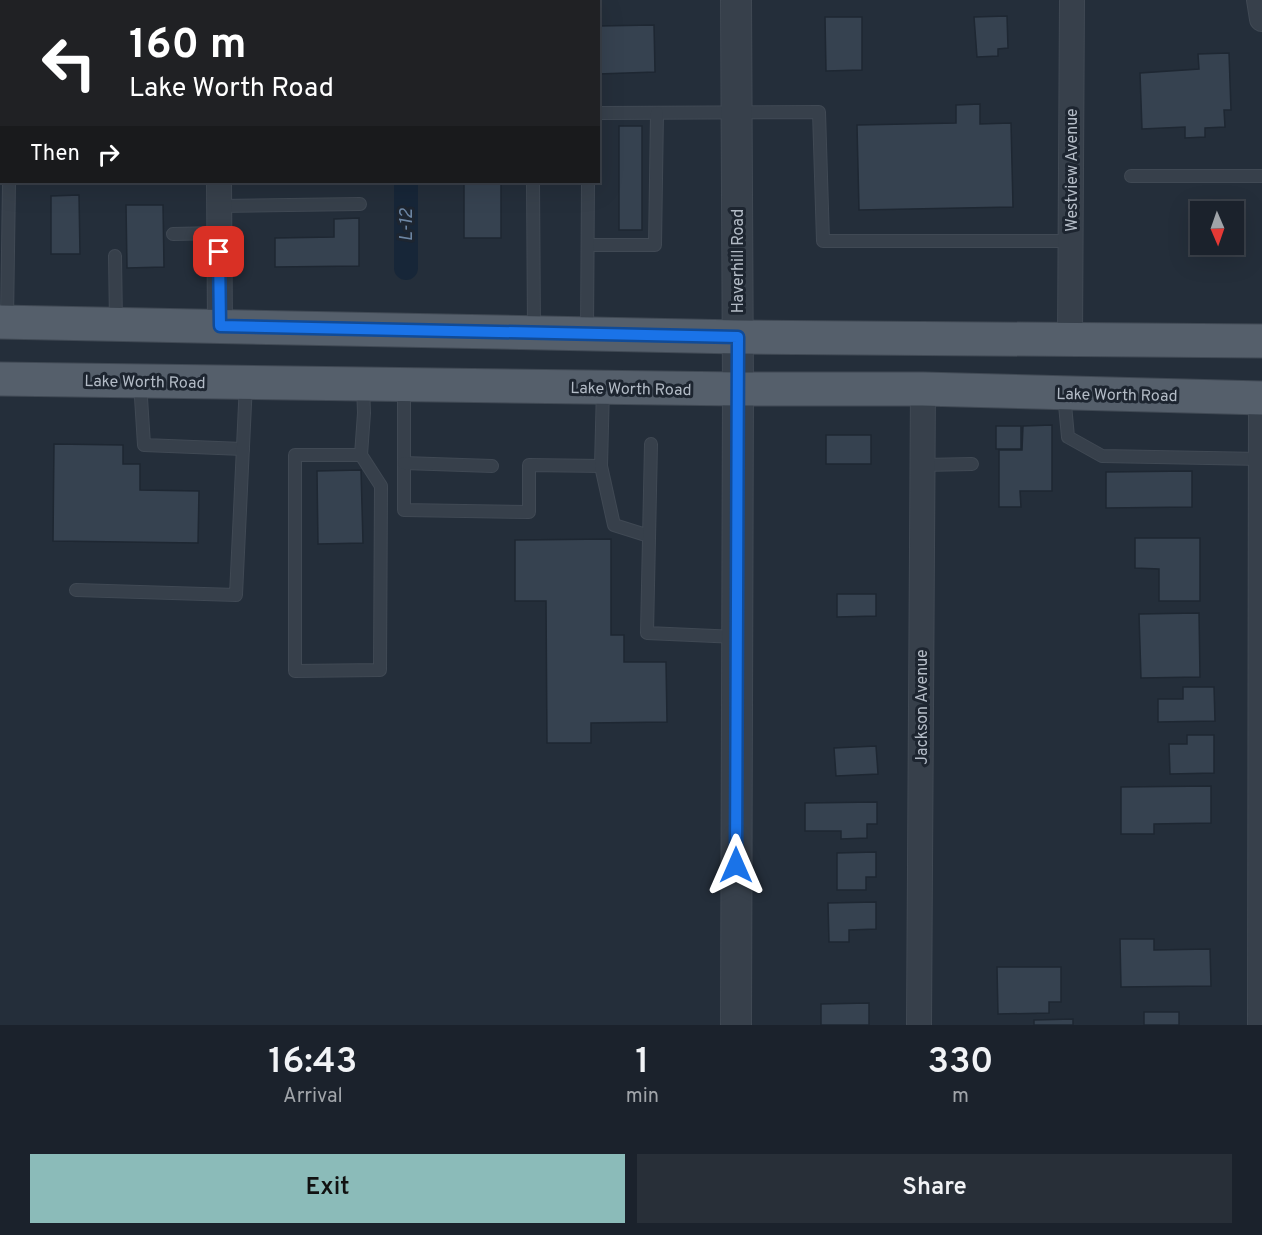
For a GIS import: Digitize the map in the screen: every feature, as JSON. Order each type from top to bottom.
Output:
[{"type":"main road","points":[[3,322],[738,337],[1262,340]]},
{"type":"main road","name":"Lake Worth Road","points":[[0,379],[738,389],[923,389],[1262,398]]},
{"type":"street","name":"Haverhill Road","points":[[736,0],[738,337],[736,1025]]},
{"type":"street","name":"Westview Avenue","points":[[1070,339],[1072,0]]},
{"type":"street","points":[[1259,0],[1262,20]]},
{"type":"street","points":[[219,183],[220,326]]},
{"type":"street","name":"Jackson Avenue","points":[[919,1025],[923,389]]},
{"type":"street","points":[[1260,1025],[1262,398]]},
{"type":"lane","points":[[600,113],[819,112],[823,241],[1070,241]]},
{"type":"lane","points":[[588,246],[655,245],[657,113]]},
{"type":"lane","points":[[1131,176],[1262,176]]},
{"type":"lane","points":[[3,322],[9,183]]},
{"type":"lane","points":[[533,183],[534,333]]},
{"type":"lane","points":[[587,334],[588,183]]},
{"type":"lane","points":[[219,206],[360,204]]},
{"type":"lane","points":[[173,234],[219,233]]},
{"type":"lane","points":[[116,256],[117,324]]},
{"type":"lane","points":[[140,381],[144,445],[243,449]]},
{"type":"lane","points":[[76,590],[236,595],[246,382]]},
{"type":"lane","points":[[361,455],[295,456],[295,671],[380,670],[381,486],[361,455],[364,413],[363,384]]},
{"type":"lane","points":[[404,385],[404,510],[529,512],[529,465],[601,466]]},
{"type":"lane","points":[[603,387],[601,466],[614,525],[649,536]]},
{"type":"lane","points":[[1064,393],[1068,437],[1102,456],[1261,459]]},
{"type":"lane","points":[[651,444],[647,633],[737,637]]},
{"type":"lane","points":[[404,463],[492,466]]},
{"type":"lane","points":[[923,465],[972,464]]},
{"type":"building","points":[[1007,16],[1008,48],[998,49],[998,56],[977,57],[974,17]]},
{"type":"building","points":[[825,17],[862,17],[862,70],[826,71]]},
{"type":"building","points":[[654,25],[655,72],[600,74],[600,26]]},
{"type":"building","points":[[1229,53],[1231,110],[1224,110],[1225,127],[1205,128],[1205,137],[1185,138],[1185,127],[1142,129],[1140,73],[1199,69],[1198,54]]},
{"type":"building","points":[[980,104],[980,124],[1011,123],[1013,207],[859,210],[857,125],[956,123],[956,105]]},
{"type":"building","points":[[619,126],[642,126],[642,230],[619,230]]},
{"type":"building","points":[[464,183],[501,183],[501,238],[464,238]]},
{"type":"building","points":[[79,195],[80,254],[51,254],[51,196]]},
{"type":"building","points":[[126,205],[163,205],[164,267],[127,268]]},
{"type":"building","points":[[359,218],[359,266],[275,267],[275,238],[334,237],[334,219]]},
{"type":"building","points":[[1052,425],[1052,491],[1020,491],[1021,507],[999,507],[999,450],[1022,450],[1023,426]]},
{"type":"building","points":[[996,426],[1021,426],[1021,449],[996,449]]},
{"type":"building","points":[[826,435],[871,435],[871,464],[826,464]]},
{"type":"building","points":[[54,444],[123,445],[123,464],[140,464],[140,490],[199,491],[198,543],[53,541]]},
{"type":"building","points":[[361,470],[363,543],[318,544],[317,471]]},
{"type":"building","points":[[1192,471],[1192,507],[1106,508],[1106,472]]},
{"type":"building","points":[[1135,538],[1200,538],[1200,601],[1159,601],[1159,569],[1135,568]]},
{"type":"building","points":[[611,539],[611,635],[624,635],[624,662],[666,662],[667,722],[591,723],[591,743],[547,743],[546,601],[515,601],[515,540]]},
{"type":"building","points":[[837,594],[876,594],[876,616],[837,617]]},
{"type":"building","points":[[1199,613],[1200,677],[1141,678],[1139,614]]},
{"type":"building","points":[[1183,687],[1214,687],[1215,721],[1158,722],[1158,699],[1183,699]]},
{"type":"building","points":[[1187,735],[1214,735],[1214,773],[1170,774],[1169,744],[1187,744]]},
{"type":"building","points":[[876,746],[878,774],[836,776],[834,748]]},
{"type":"building","points":[[1211,786],[1211,823],[1154,824],[1154,834],[1121,834],[1121,787]]},
{"type":"building","points":[[877,802],[877,824],[867,824],[867,838],[841,839],[841,831],[805,831],[805,803]]},
{"type":"building","points":[[876,852],[876,877],[866,877],[866,890],[837,890],[837,853]]},
{"type":"building","points":[[876,902],[876,929],[849,930],[849,942],[829,942],[828,903]]},
{"type":"building","points":[[1120,939],[1154,939],[1154,950],[1210,949],[1211,986],[1121,987]]},
{"type":"building","points":[[997,967],[1061,967],[1061,1002],[1049,1002],[1049,1013],[998,1014]]},
{"type":"building","points":[[869,1003],[869,1025],[821,1025],[821,1004]]},
{"type":"building","points":[[1144,1012],[1179,1012],[1179,1025],[1144,1025]]},
{"type":"building","points":[[1073,1019],[1073,1025],[1034,1025],[1034,1020]]},
{"type":"waterway","name":"L-12","points":[[406,183],[406,268]]},
{"type":"route","points":[[219,252],[220,326],[738,337],[736,865]]}]
